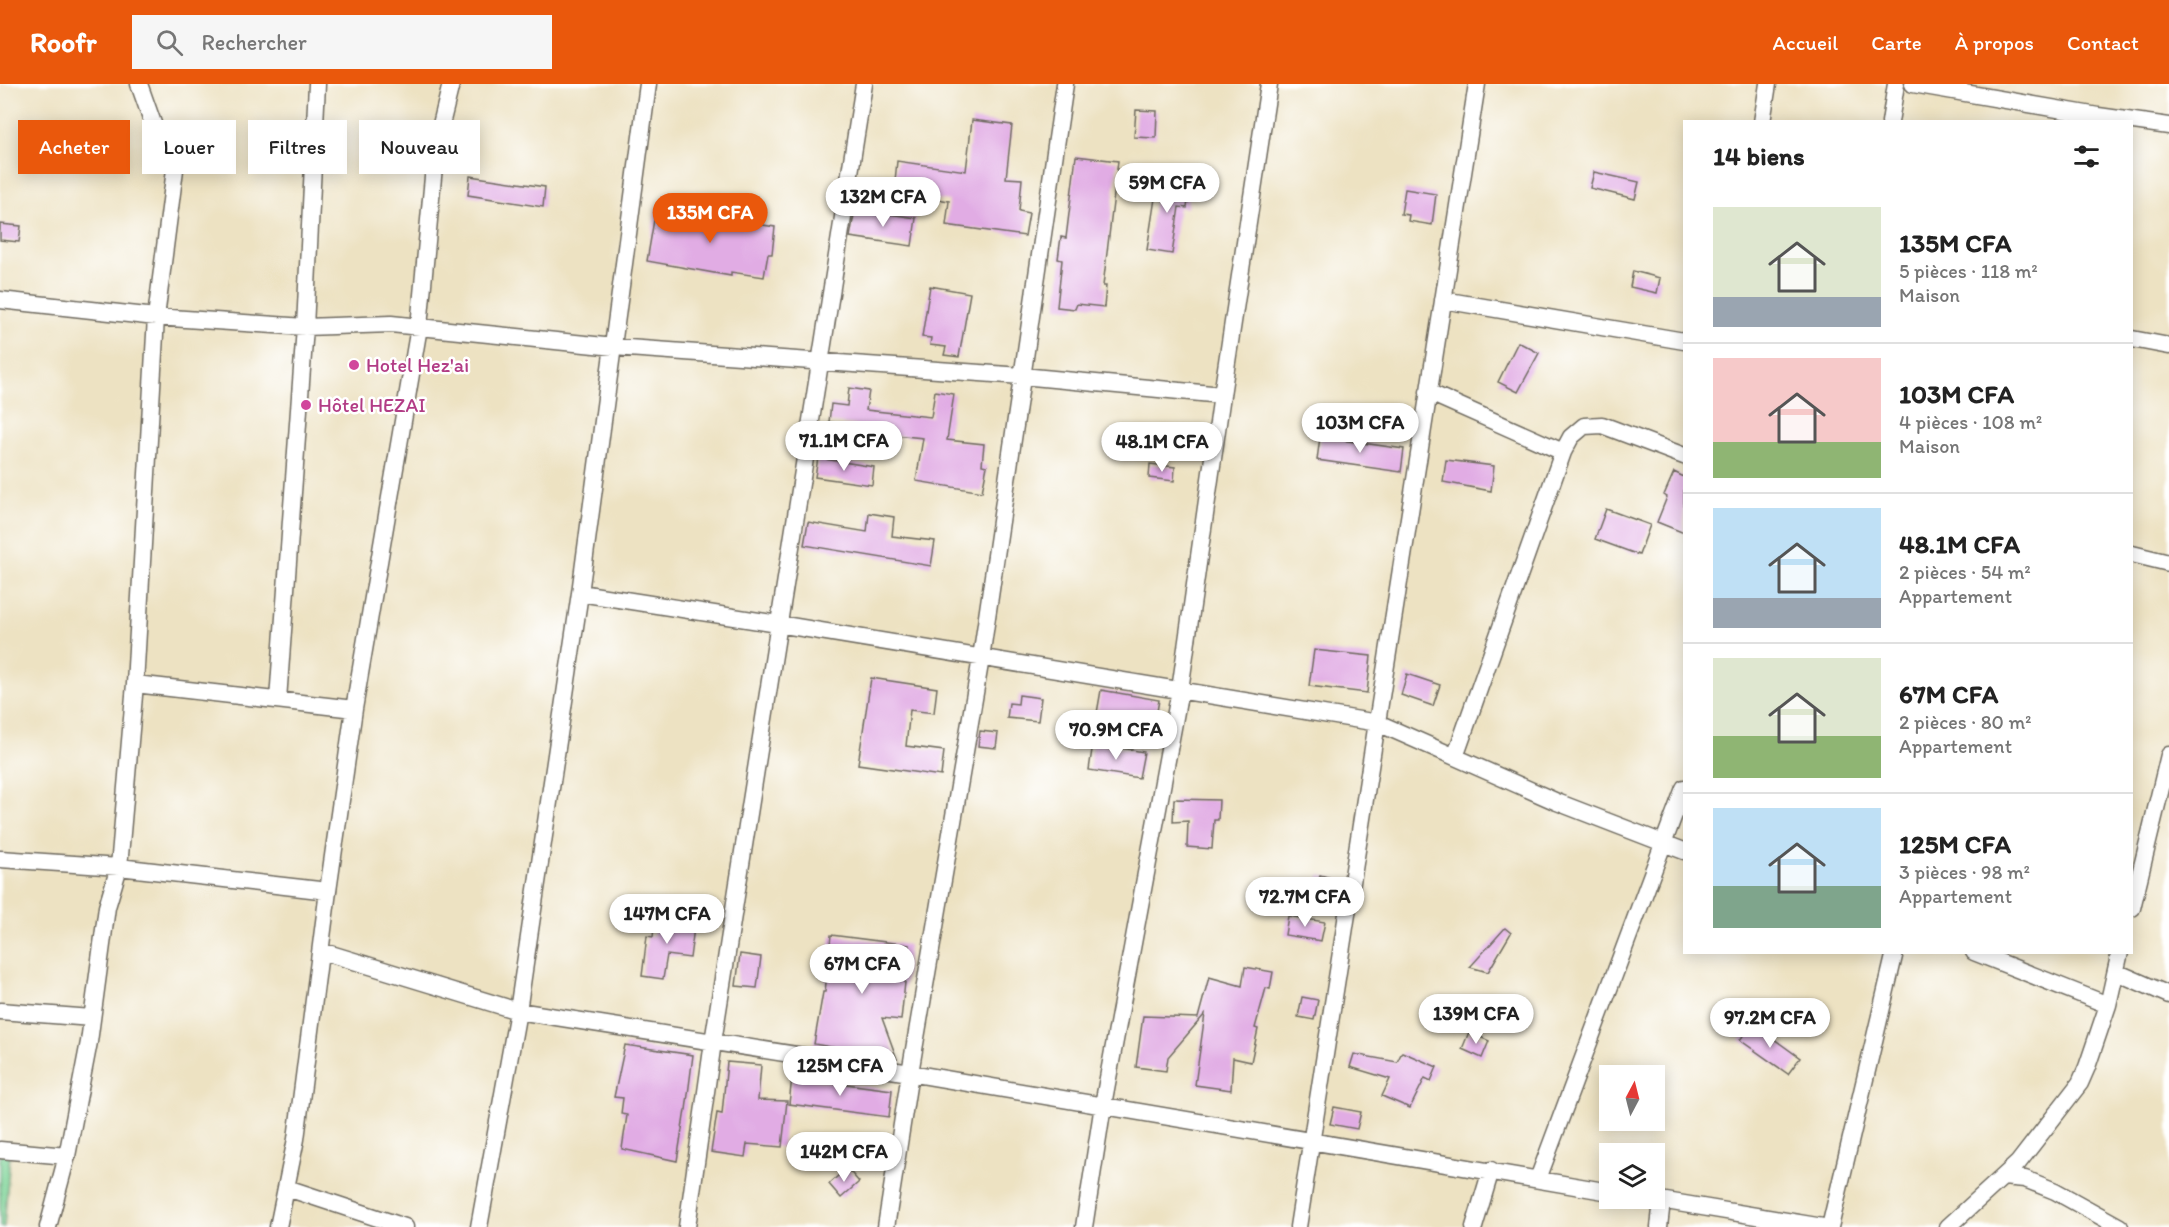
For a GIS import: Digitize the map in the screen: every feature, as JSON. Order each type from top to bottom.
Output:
[{"type":"street","points":[[48,1227],[67,1156],[92,1018],[107,907],[119,867],[135,684],[156,317],[177,154],[156,132],[139,84]]},
{"type":"street","points":[[278,700],[305,327],[317,84]]},
{"type":"street","points":[[278,1227],[296,1139],[354,709],[419,327],[436,145],[451,84]]},
{"type":"street","points":[[479,1227],[518,1011],[580,593],[648,84]]},
{"type":"street","points":[[687,1227],[712,1042],[864,84]]},
{"type":"street","points":[[886,1227],[981,658],[1065,84]]},
{"type":"street","points":[[1084,1227],[1103,1105],[1180,690],[1269,84]]},
{"type":"street","points":[[1298,1227],[1476,84]]},
{"type":"street","points":[[1762,120],[1768,84]]},
{"type":"street","points":[[1890,120],[1896,84]]},
{"type":"street","points":[[1913,84],[2097,119]]},
{"type":"street","points":[[2133,122],[2169,126]]},
{"type":"street","points":[[0,300],[156,317],[305,327],[361,324],[419,327],[614,347],[1022,376],[1222,395]]},
{"type":"street","points":[[1443,300],[1683,341]]},
{"type":"street","points":[[2133,339],[2169,346]]},
{"type":"street","points":[[1428,392],[1563,452]]},
{"type":"street","points":[[1455,757],[1563,452],[1571,437],[1584,426],[1602,425],[1683,456]]},
{"type":"street","points":[[2133,554],[2169,563]]},
{"type":"street","points":[[580,593],[1378,723],[1557,802],[1683,851]]},
{"type":"street","points":[[135,684],[354,709]]},
{"type":"street","points":[[2133,904],[2169,755]]},
{"type":"street","points":[[1538,1179],[1683,792]]},
{"type":"street","points":[[0,859],[119,867],[328,891]]},
{"type":"street","points":[[321,951],[518,1011],[910,1073],[1599,1190]]},
{"type":"street","points":[[1830,1227],[1895,954]]},
{"type":"street","points":[[1979,954],[2108,1005]]},
{"type":"street","points":[[1948,1227],[2003,1177],[2032,1145],[2080,1083],[2108,1005],[2120,954]]},
{"type":"street","points":[[2116,972],[2169,995]]},
{"type":"street","points":[[0,1011],[92,1018]]},
{"type":"street","points":[[0,1150],[67,1156]]},
{"type":"street","points":[[1474,1227],[1491,1170]]},
{"type":"street","points":[[2003,1177],[2025,1179],[2055,1191],[2120,1227]]},
{"type":"street","points":[[287,1188],[405,1227]]},
{"type":"street","points":[[1665,1202],[1794,1225],[1823,1227]]},
{"type":"street","points":[[1656,1209],[1659,1227]]},
{"type":"green space","points":[[0,1154],[10,1155],[4,1227],[0,1227]]},
{"type":"building","points":[[1136,110],[1157,111],[1156,138],[1134,137]]},
{"type":"building","points":[[972,120],[1012,125],[1006,178],[1022,179],[1019,211],[1029,213],[1025,236],[946,225],[949,201],[930,198],[932,186],[895,181],[897,161],[966,171]]},
{"type":"building","points":[[1076,156],[1118,161],[1103,286],[1106,286],[1104,307],[1077,304],[1075,309],[1057,307],[1062,260],[1058,259],[1061,237],[1066,238]]},
{"type":"building","points":[[1594,172],[1639,182],[1635,199],[1590,188]]},
{"type":"building","points":[[470,176],[545,187],[543,207],[468,195]]},
{"type":"building","points":[[1158,179],[1190,183],[1187,208],[1179,207],[1172,254],[1147,250]]},
{"type":"building","points":[[1405,189],[1436,194],[1432,225],[1408,221],[1409,215],[1401,214]]},
{"type":"building","points":[[656,208],[775,227],[772,254],[768,254],[764,277],[731,272],[731,276],[647,261]]},
{"type":"building","points":[[855,209],[916,218],[912,246],[850,237]]},
{"type":"building","points":[[0,224],[21,226],[19,242],[0,240]]},
{"type":"building","points":[[1633,271],[1660,278],[1657,293],[1630,287]]},
{"type":"building","points":[[930,286],[970,293],[959,357],[944,355],[946,347],[930,345],[931,338],[922,337]]},
{"type":"building","points":[[1518,342],[1539,353],[1518,392],[1498,382]]},
{"type":"building","points":[[849,388],[869,391],[866,410],[931,417],[935,391],[954,394],[947,440],[984,444],[982,465],[987,466],[982,492],[916,481],[923,438],[866,432],[866,427],[829,422],[831,404],[847,406]]},
{"type":"building","points":[[1320,437],[1404,449],[1401,472],[1317,460]]},
{"type":"building","points":[[818,458],[874,467],[872,485],[815,477]]},
{"type":"building","points":[[1446,460],[1494,466],[1491,491],[1443,482]]},
{"type":"building","points":[[1150,464],[1175,467],[1174,481],[1149,478]]},
{"type":"building","points":[[1674,472],[1683,476],[1683,533],[1657,522],[1667,497],[1664,495]]},
{"type":"building","points":[[1606,509],[1650,525],[1639,555],[1595,539]]},
{"type":"building","points":[[869,513],[894,517],[892,536],[935,541],[931,566],[804,545],[808,522],[867,532]]},
{"type":"building","points":[[1314,650],[1371,656],[1367,693],[1309,686]]},
{"type":"building","points":[[1407,674],[1440,685],[1433,706],[1401,695]]},
{"type":"building","points":[[871,678],[937,688],[934,713],[910,710],[906,746],[944,751],[941,776],[858,764]]},
{"type":"building","points":[[1101,690],[1159,700],[1155,723],[1097,713]]},
{"type":"building","points":[[1019,695],[1041,698],[1038,721],[1007,718],[1009,703],[1018,704]]},
{"type":"building","points":[[980,731],[998,733],[996,748],[978,746]]},
{"type":"building","points":[[1093,743],[1144,752],[1139,778],[1089,770]]},
{"type":"building","points":[[1174,799],[1219,800],[1218,820],[1214,820],[1212,849],[1187,847],[1188,821],[1173,822]]},
{"type":"building","points":[[1320,875],[1339,880],[1333,910],[1314,906]]},
{"type":"building","points":[[1288,916],[1325,922],[1321,941],[1285,935]]},
{"type":"building","points":[[655,918],[695,920],[690,958],[667,955],[663,979],[642,976],[647,936],[653,937]]},
{"type":"building","points":[[1505,928],[1511,933],[1488,972],[1470,967]]},
{"type":"building","points":[[831,935],[909,945],[901,1020],[882,1018],[897,1059],[814,1044],[823,992],[825,992]]},
{"type":"building","points":[[740,954],[761,957],[757,988],[736,986]]},
{"type":"building","points":[[1245,967],[1273,972],[1270,989],[1266,988],[1255,1028],[1258,1029],[1251,1062],[1233,1058],[1231,1090],[1195,1085],[1205,1014],[1168,1057],[1166,1071],[1136,1067],[1143,1016],[1198,1018],[1209,977],[1242,986]]},
{"type":"building","points":[[1302,997],[1318,1000],[1314,1020],[1298,1017]]},
{"type":"building","points":[[1752,1023],[1800,1058],[1788,1074],[1740,1040]]},
{"type":"building","points":[[1469,1032],[1489,1041],[1482,1058],[1462,1049]]},
{"type":"building","points":[[625,1045],[693,1055],[677,1161],[622,1149],[627,1115],[621,1114],[623,1098],[614,1097]]},
{"type":"building","points":[[1402,1052],[1437,1067],[1431,1081],[1425,1078],[1410,1108],[1382,1096],[1390,1079],[1350,1067],[1354,1054],[1397,1062]]},
{"type":"building","points":[[727,1062],[761,1065],[758,1100],[787,1101],[782,1147],[747,1144],[745,1157],[711,1152],[717,1113],[722,1114]]},
{"type":"building","points":[[792,1077],[892,1090],[889,1117],[789,1104]]},
{"type":"building","points":[[1334,1107],[1361,1112],[1357,1129],[1330,1124]]},
{"type":"building","points":[[847,1168],[859,1182],[841,1198],[829,1184]]},
{"type":"place","name":"Hotel Hez'ai","points":[[354,365]]},
{"type":"place","name":"Hôtel HEZAI","points":[[306,405]]}]
